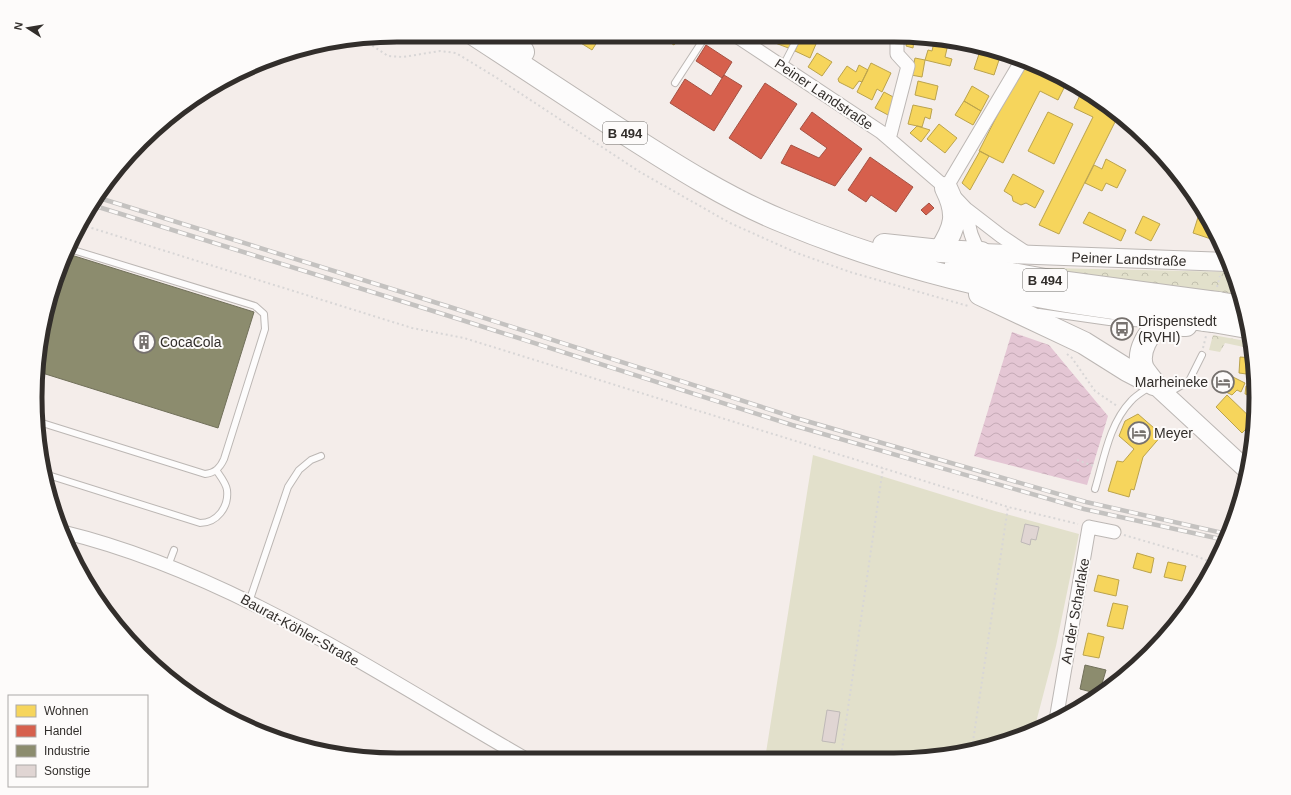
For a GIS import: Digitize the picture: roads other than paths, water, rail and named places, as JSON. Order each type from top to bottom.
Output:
[{"type":"highway","name":"B 494","points":[[486,42],[655,152],[738,199],[781,221],[860,251],[933,273],[1044,298],[1211,312],[1238,309]]},
{"type":"highway","name":"B 494","points":[[519,44],[666,145],[712,172],[774,203],[831,227],[884,245],[940,261],[1211,312],[1241,325]]},
{"type":"highway","points":[[940,251],[954,225],[955,211],[946,188]]},
{"type":"highway","points":[[884,245],[940,251],[981,253]]},
{"type":"highway","points":[[933,273],[1013,308],[1084,342],[1160,389]]},
{"type":"highway","points":[[1160,389],[1142,368],[1141,353],[1146,339],[1152,331],[1164,325],[1187,325],[1211,312]]},
{"type":"street","name":"Peiner Landstraße","points":[[746,42],[890,139],[946,188],[966,209],[1001,236],[1030,255]]},
{"type":"street","name":"Peiner Landstraße","points":[[890,139],[908,66],[897,54],[897,42]]},
{"type":"street","points":[[946,188],[1019,65]]},
{"type":"street","points":[[966,209],[969,232],[974,245],[981,253]]},
{"type":"street","name":"Peiner Landstraße","points":[[981,253],[1222,262]]},
{"type":"street","points":[[1160,389],[1242,466]]},
{"type":"street","name":"An der Scharlake","points":[[1057,713],[1089,526],[1114,532]]},
{"type":"street","name":"Baurat-Köhler-Straße","points":[[69,534],[122,548],[168,566],[250,602],[515,753]]},
{"type":"lane","points":[[675,83],[702,42]]},
{"type":"lane","points":[[783,66],[795,42]]},
{"type":"lane","points":[[43,423],[205,474],[211,474],[221,466],[224,459],[263,336],[266,320],[264,314],[255,306],[74,250]]},
{"type":"lane","points":[[1013,308],[1109,322],[1164,325]]},
{"type":"lane","points":[[1095,488],[1109,441],[1122,412],[1132,400],[1160,389],[1189,381],[1202,355]]},
{"type":"lane","points":[[250,602],[288,487],[299,470],[311,460],[321,456]]},
{"type":"lane","points":[[51,477],[200,523],[207,523],[218,516],[222,510],[226,495],[225,484],[216,470]]},
{"type":"lane","points":[[168,566],[174,550]]},
{"type":"water","points":[[1012,332],[1049,345],[1108,416],[1087,485],[974,456]]},
{"type":"railway","points":[[103,199],[450,307],[796,418],[1086,502],[1222,533]]},
{"type":"railway","points":[[98,207],[792,425],[1084,509],[1220,539]]},
{"type":"place","name":"Drispenstedt (RVHI)","points":[[1122,329]]},
{"type":"place","name":"CocaCola","points":[[144,342]]},
{"type":"place","name":"Marheineke","points":[[1223,382]]},
{"type":"place","name":"Meyer","points":[[1139,433]]}]
